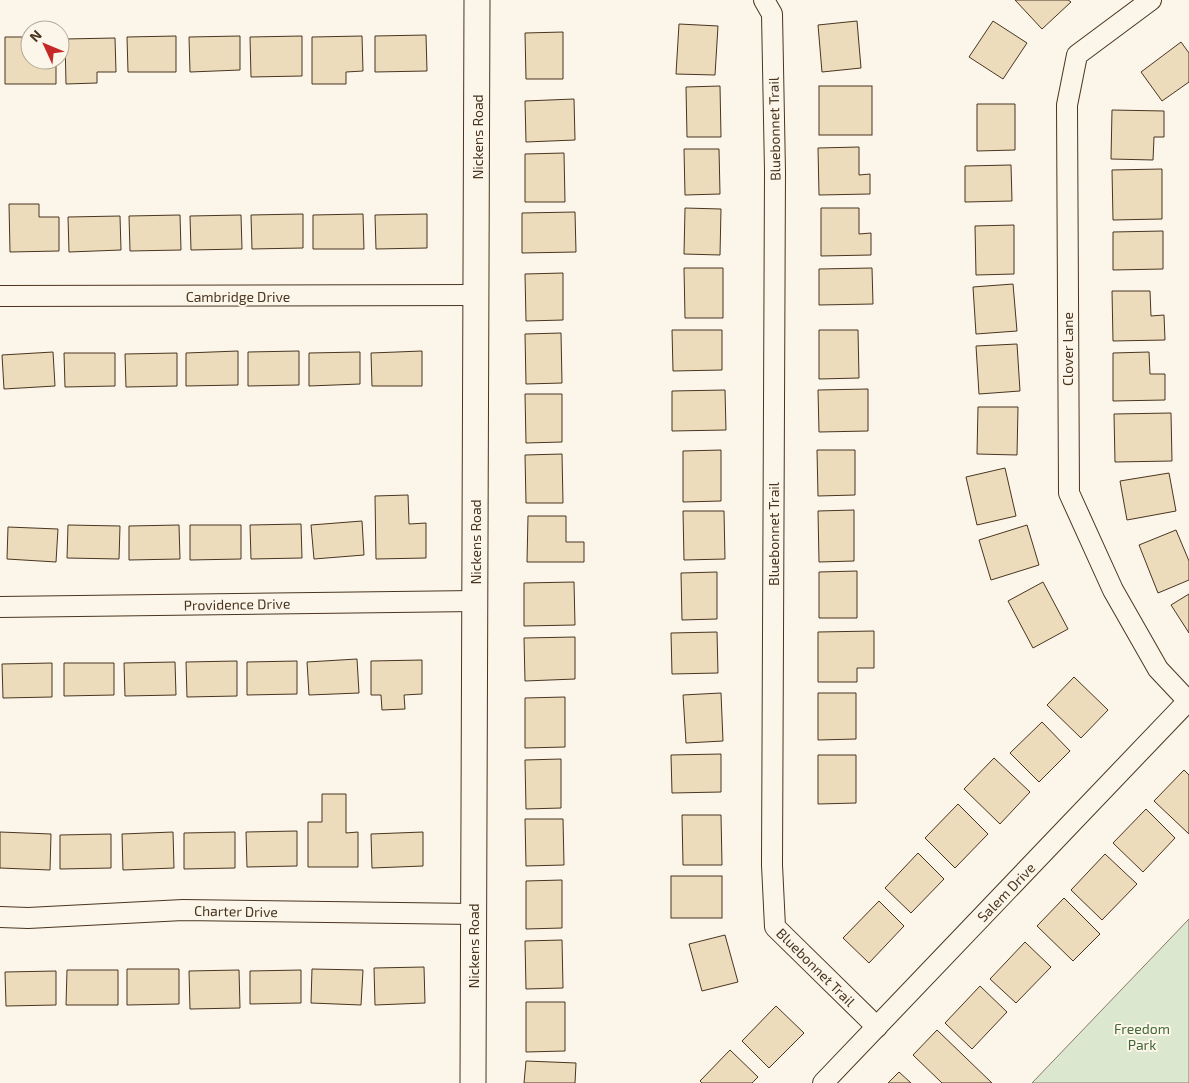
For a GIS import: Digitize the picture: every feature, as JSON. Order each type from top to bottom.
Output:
[{"type":"street","name":"Nickens Road","points":[[473,1083],[477,0]]},
{"type":"street","name":"Bluebonnet Trail","points":[[764,0],[772,14],[775,172],[772,845],[775,927],[877,1027]]},
{"type":"street","name":"Clover Lane","points":[[1151,0],[1077,56],[1067,105],[1069,493],[1113,590],[1158,669],[1188,702]]},
{"type":"street","name":"Cambridge Drive","points":[[0,296],[475,295]]},
{"type":"street","name":"Providence Drive","points":[[0,608],[475,601]]},
{"type":"street","name":"Salem Drive","points":[[823,1083],[1188,702]]},
{"type":"street","name":"Charter Drive","points":[[0,917],[28,918],[183,910],[473,914]]},
{"type":"green space","name":"Freedom Park","points":[[1189,919],[1189,1083],[1032,1083]]},
{"type":"building","points":[[1015,0],[1068,0],[1071,2],[1042,29]]},
{"type":"building","points":[[857,21],[861,68],[822,72],[818,25]]},
{"type":"building","points":[[993,21],[1027,43],[1003,79],[969,57]]},
{"type":"building","points":[[679,24],[718,26],[715,75],[676,74]]},
{"type":"building","points":[[563,32],[563,79],[526,79],[525,33]]},
{"type":"building","points":[[426,35],[427,71],[375,72],[375,36]]},
{"type":"building","points":[[176,36],[176,72],[128,72],[127,37]]},
{"type":"building","points":[[240,36],[240,70],[190,72],[189,37]]},
{"type":"building","points":[[302,36],[302,76],[251,77],[250,37]]},
{"type":"building","points":[[362,36],[363,71],[346,72],[346,84],[312,84],[312,37]]},
{"type":"building","points":[[5,37],[20,37],[20,70],[56,70],[56,84],[5,84]]},
{"type":"building","points":[[115,38],[116,72],[97,72],[97,83],[66,84],[66,70],[70,70],[70,39]]},
{"type":"building","points":[[1181,42],[1189,53],[1189,82],[1162,101],[1141,72]]},
{"type":"building","points":[[720,86],[721,137],[687,137],[686,87]]},
{"type":"building","points":[[819,86],[872,86],[872,135],[819,135]]},
{"type":"building","points":[[574,99],[575,140],[526,142],[525,101]]},
{"type":"building","points":[[977,104],[1015,104],[1015,150],[977,151]]},
{"type":"building","points":[[1112,110],[1164,111],[1164,137],[1154,137],[1153,160],[1111,159]]},
{"type":"building","points":[[859,147],[859,175],[870,174],[870,194],[819,195],[818,148]]},
{"type":"building","points":[[684,149],[719,149],[720,194],[685,195]]},
{"type":"building","points":[[564,153],[565,202],[525,202],[525,154]]},
{"type":"building","points":[[1011,165],[1012,201],[965,202],[965,166]]},
{"type":"building","points":[[1162,169],[1162,219],[1113,220],[1112,170]]},
{"type":"building","points":[[9,204],[39,204],[39,217],[59,217],[59,251],[10,252]]},
{"type":"building","points":[[685,208],[721,209],[720,255],[684,254]]},
{"type":"building","points":[[821,208],[859,208],[859,234],[871,233],[871,255],[821,256]]},
{"type":"building","points":[[575,212],[576,252],[522,253],[522,213]]},
{"type":"building","points":[[303,214],[303,248],[252,249],[251,215]]},
{"type":"building","points":[[363,214],[364,249],[313,249],[313,215]]},
{"type":"building","points":[[427,214],[427,248],[376,249],[375,215]]},
{"type":"building","points":[[180,215],[181,250],[130,251],[129,216]]},
{"type":"building","points":[[241,215],[242,249],[191,250],[190,216]]},
{"type":"building","points":[[120,216],[121,250],[69,252],[68,217]]},
{"type":"building","points":[[1014,225],[1014,274],[976,275],[975,226]]},
{"type":"building","points":[[1163,231],[1163,269],[1113,270],[1113,232]]},
{"type":"building","points":[[684,268],[723,268],[723,318],[685,318]]},
{"type":"building","points":[[872,268],[873,304],[819,305],[819,269]]},
{"type":"building","points":[[563,273],[563,320],[526,321],[525,274]]},
{"type":"building","points":[[1013,284],[1017,331],[976,334],[973,287]]},
{"type":"building","points":[[1112,291],[1150,291],[1151,316],[1164,315],[1165,340],[1113,341]]},
{"type":"building","points":[[672,330],[722,330],[722,370],[673,371]]},
{"type":"building","points":[[819,330],[858,330],[859,378],[819,379]]},
{"type":"building","points":[[561,333],[562,383],[526,384],[525,334]]},
{"type":"building","points":[[1017,344],[1020,391],[979,394],[976,346]]},
{"type":"building","points":[[238,351],[238,385],[186,386],[186,353]]},
{"type":"building","points":[[299,351],[299,385],[248,386],[248,352]]},
{"type":"building","points":[[422,351],[422,386],[372,386],[371,353]]},
{"type":"building","points":[[53,352],[55,386],[4,389],[2,355]]},
{"type":"building","points":[[360,352],[360,384],[309,386],[309,353]]},
{"type":"building","points":[[1149,352],[1150,374],[1165,374],[1165,400],[1113,401],[1113,353]]},
{"type":"building","points":[[64,353],[115,353],[115,386],[65,387]]},
{"type":"building","points":[[177,353],[177,386],[126,387],[125,354]]},
{"type":"building","points":[[868,389],[868,431],[819,432],[818,390]]},
{"type":"building","points":[[725,390],[726,430],[672,431],[672,391]]},
{"type":"building","points":[[525,394],[562,394],[562,442],[526,443]]},
{"type":"building","points":[[978,407],[1018,407],[1017,455],[977,454]]},
{"type":"building","points":[[1171,413],[1172,461],[1115,462],[1114,414]]},
{"type":"building","points":[[721,450],[721,501],[683,502],[683,451]]},
{"type":"building","points":[[817,450],[855,450],[855,495],[818,496]]},
{"type":"building","points":[[562,454],[563,503],[526,503],[525,455]]},
{"type":"building","points":[[1005,468],[1016,516],[977,525],[966,477]]},
{"type":"building","points":[[1169,473],[1176,511],[1127,520],[1120,481]]},
{"type":"building","points":[[408,495],[409,524],[426,523],[426,558],[376,559],[375,496]]},
{"type":"building","points":[[854,510],[854,561],[819,562],[818,511]]},
{"type":"building","points":[[683,511],[724,511],[725,559],[684,560]]},
{"type":"building","points":[[528,516],[566,516],[566,542],[584,542],[584,562],[527,562]]},
{"type":"building","points":[[362,521],[364,555],[314,559],[311,525]]},
{"type":"building","points":[[301,524],[302,558],[251,559],[250,525]]},
{"type":"building","points":[[68,525],[120,526],[119,559],[67,558]]},
{"type":"building","points":[[179,525],[180,559],[129,560],[129,526]]},
{"type":"building","points":[[190,525],[241,525],[241,559],[190,560]]},
{"type":"building","points":[[1027,525],[1039,565],[991,580],[979,540]]},
{"type":"building","points":[[8,527],[58,529],[56,562],[7,559]]},
{"type":"building","points":[[1176,530],[1189,561],[1189,580],[1158,593],[1139,545]]},
{"type":"building","points":[[857,571],[857,618],[819,618],[819,572]]},
{"type":"building","points":[[717,572],[717,619],[682,620],[681,573]]},
{"type":"building","points":[[574,582],[575,625],[524,626],[524,583]]},
{"type":"building","points":[[1043,582],[1068,629],[1033,648],[1008,601]]},
{"type":"building","points":[[1189,594],[1189,633],[1171,605]]},
{"type":"building","points":[[874,631],[874,668],[857,668],[857,682],[818,682],[818,632]]},
{"type":"building","points":[[717,632],[718,673],[672,674],[671,633]]},
{"type":"building","points":[[575,637],[575,679],[525,681],[524,638]]},
{"type":"building","points":[[357,659],[359,693],[309,695],[307,662]]},
{"type":"building","points":[[422,660],[422,694],[404,695],[405,709],[382,710],[381,695],[371,695],[371,661]]},
{"type":"building","points":[[237,661],[237,696],[187,697],[186,662]]},
{"type":"building","points":[[297,661],[297,694],[247,695],[247,662]]},
{"type":"building","points":[[175,662],[176,695],[125,696],[124,663]]},
{"type":"building","points":[[52,663],[52,697],[3,698],[2,664]]},
{"type":"building","points":[[64,663],[114,663],[114,695],[64,696]]},
{"type":"building","points":[[1074,677],[1108,710],[1081,738],[1047,705]]},
{"type":"building","points":[[721,693],[723,741],[686,743],[683,695]]},
{"type":"building","points":[[818,693],[856,693],[856,739],[818,740]]},
{"type":"building","points":[[565,697],[565,747],[525,748],[525,698]]},
{"type":"building","points":[[1042,722],[1070,751],[1039,782],[1010,753]]},
{"type":"building","points":[[721,754],[721,792],[672,793],[671,755]]},
{"type":"building","points":[[818,755],[856,755],[856,803],[818,804]]},
{"type":"building","points":[[994,758],[1030,792],[1000,824],[964,789]]},
{"type":"building","points":[[561,759],[561,808],[526,809],[525,760]]},
{"type":"building","points":[[1184,770],[1189,775],[1189,834],[1154,801]]},
{"type":"building","points":[[322,794],[346,794],[346,833],[358,832],[358,867],[308,867],[308,822],[322,822]]},
{"type":"building","points":[[958,804],[988,834],[955,868],[925,838]]},
{"type":"building","points":[[1146,809],[1175,838],[1143,872],[1113,843]]},
{"type":"building","points":[[682,815],[721,815],[722,865],[683,865]]},
{"type":"building","points":[[525,819],[563,819],[564,865],[526,866]]},
{"type":"building","points":[[297,831],[297,866],[247,867],[246,832]]},
{"type":"building","points":[[0,832],[51,834],[50,870],[0,868]]},
{"type":"building","points":[[173,832],[174,868],[123,870],[122,834]]},
{"type":"building","points":[[235,832],[235,868],[184,869],[184,833]]},
{"type":"building","points":[[423,832],[423,866],[372,868],[371,834]]},
{"type":"building","points":[[111,834],[111,868],[60,869],[60,835]]},
{"type":"building","points":[[918,853],[944,879],[911,913],[885,888]]},
{"type":"building","points":[[1105,854],[1137,884],[1102,920],[1071,890]]},
{"type":"building","points":[[671,876],[722,876],[722,918],[671,918]]},
{"type":"building","points":[[562,880],[562,928],[526,929],[526,881]]},
{"type":"building","points":[[1064,898],[1100,934],[1073,961],[1037,926]]},
{"type":"building","points":[[879,901],[904,926],[869,963],[843,938]]},
{"type":"building","points":[[725,935],[738,982],[702,991],[689,944]]},
{"type":"building","points":[[562,940],[563,988],[526,989],[525,941]]},
{"type":"building","points":[[1025,942],[1051,967],[1016,1003],[990,979]]},
{"type":"building","points":[[424,967],[425,1003],[375,1005],[374,968]]},
{"type":"building","points":[[127,969],[179,969],[179,1004],[127,1005]]},
{"type":"building","points":[[312,969],[363,970],[361,1005],[311,1003]]},
{"type":"building","points":[[67,970],[118,970],[118,1005],[66,1005]]},
{"type":"building","points":[[239,970],[240,1008],[190,1009],[189,971]]},
{"type":"building","points":[[301,970],[301,1003],[250,1004],[250,971]]},
{"type":"building","points":[[56,971],[56,1005],[6,1006],[5,972]]},
{"type":"building","points":[[980,986],[1007,1012],[972,1049],[945,1023]]},
{"type":"building","points":[[526,1002],[565,1002],[565,1051],[526,1052]]},
{"type":"building","points":[[776,1006],[804,1033],[769,1068],[742,1041]]},
{"type":"building","points":[[937,1030],[992,1083],[942,1083],[913,1055]]},
{"type":"building","points":[[730,1050],[758,1077],[752,1083],[702,1083],[700,1081]]},
{"type":"building","points":[[526,1061],[576,1063],[575,1083],[524,1083]]},
{"type":"building","points":[[899,1072],[911,1083],[888,1083]]}]
